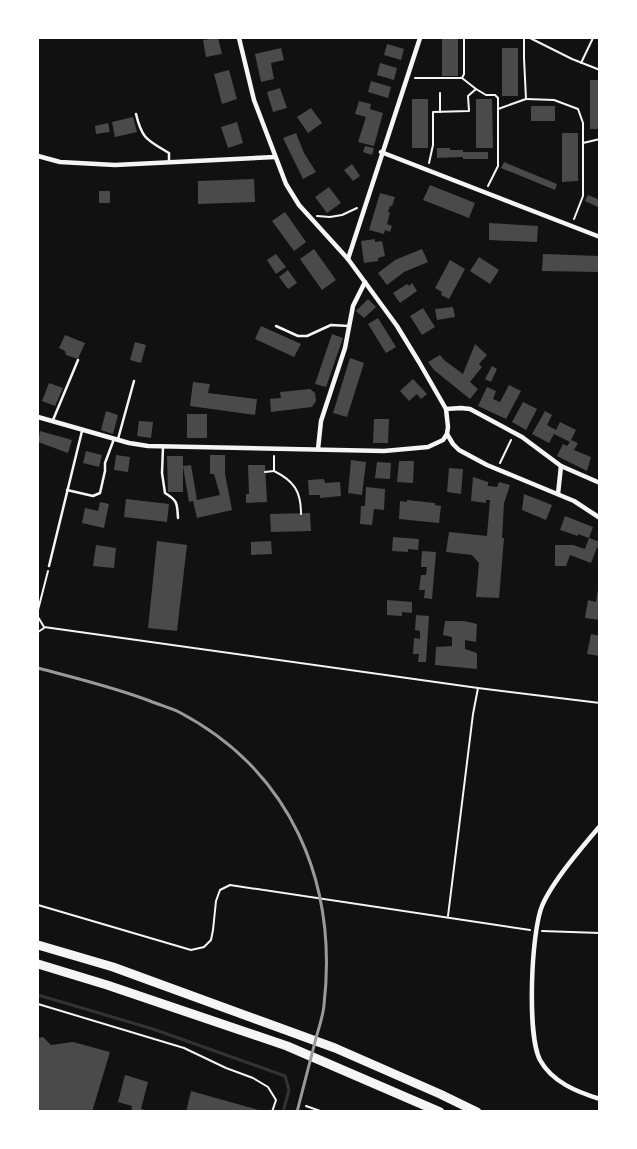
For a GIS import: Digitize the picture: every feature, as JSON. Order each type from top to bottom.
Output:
[{"type":"highway","points":[[38,945],[113,967],[335,1048],[477,1112]]},
{"type":"highway","points":[[38,964],[107,985],[287,1046],[440,1112]]},
{"type":"street","points":[[38,417],[116,440],[148,446],[384,451],[428,447],[443,440],[447,434],[446,410],[410,348],[348,259],[299,205],[286,184],[254,100],[239,38]]},
{"type":"street","points":[[348,259],[381,152],[420,38]]},
{"type":"street","points":[[381,152],[600,237]]},
{"type":"street","points":[[38,156],[60,162],[85,164],[170,163],[275,157]]},
{"type":"street","points":[[318,449],[321,421],[345,348],[352,306],[365,282]]},
{"type":"street","points":[[446,410],[461,408],[470,410],[514,433],[554,459],[561,466],[600,482]]},
{"type":"street","points":[[447,434],[459,450],[497,469],[574,501],[600,518]]},
{"type":"street","points":[[558,494],[561,466]]},
{"type":"street","points":[[600,826],[548,895],[542,906],[535,931],[532,1028],[537,1053],[544,1066],[558,1080],[580,1093],[600,1099]]},
{"type":"lane","points":[[136,114],[140,132],[150,142],[169,153],[170,163]]},
{"type":"lane","points":[[276,326],[298,336],[307,336],[331,326],[349,326]]},
{"type":"lane","points":[[52,422],[78,360]]},
{"type":"lane","points":[[67,490],[93,496],[100,493],[106,471],[105,463],[116,440],[134,381]]},
{"type":"lane","points":[[49,566],[82,431]]},
{"type":"lane","points":[[163,446],[162,473],[165,493],[174,499],[177,504],[178,518]]},
{"type":"path","points":[[462,78],[464,74],[464,38]]},
{"type":"path","points":[[524,38],[526,98]]},
{"type":"path","points":[[530,38],[600,70]]},
{"type":"path","points":[[581,62],[593,38]]},
{"type":"path","points":[[406,78],[462,78],[486,95],[495,95],[498,98],[498,166],[486,193]]},
{"type":"path","points":[[428,170],[433,145],[433,112],[469,111],[468,96],[476,89]]},
{"type":"path","points":[[440,93],[440,112]]},
{"type":"path","points":[[498,109],[526,98],[554,100],[578,109],[583,123],[583,196],[571,226]]},
{"type":"path","points":[[583,143],[600,138]]},
{"type":"path","points":[[311,219],[318,215],[342,216],[354,208],[364,206]]},
{"type":"path","points":[[497,469],[514,433]]},
{"type":"path","points":[[274,462],[274,471]]},
{"type":"path","points":[[265,472],[274,471],[284,476],[293,484],[301,502],[301,514]]},
{"type":"path","points":[[38,610],[49,566]]},
{"type":"path","points":[[38,617],[44,627]]},
{"type":"path","points":[[38,632],[44,627],[478,688],[600,703]]},
{"type":"path","points":[[448,916],[478,688]]},
{"type":"path","points":[[38,905],[192,950],[204,947],[211,940],[216,901],[220,890],[230,885],[448,916],[535,931],[600,933]]},
{"type":"path","points":[[38,1004],[184,1048],[252,1078],[268,1087],[276,1100],[272,1112]]},
{"type":"path","points":[[306,1106],[323,1112]]},
{"type":"building","points":[[218,38],[222,54],[206,57],[203,40]]},
{"type":"building","points":[[442,38],[458,38],[458,76],[442,76]]},
{"type":"building","points":[[387,44],[404,49],[401,60],[384,55]]},
{"type":"building","points":[[281,48],[284,60],[271,63],[274,79],[261,82],[255,54]]},
{"type":"building","points":[[502,48],[518,48],[518,96],[502,96]]},
{"type":"building","points":[[380,63],[397,68],[394,80],[377,75]]},
{"type":"building","points":[[229,70],[237,99],[222,104],[214,74]]},
{"type":"building","points":[[590,80],[600,80],[600,129],[590,129]]},
{"type":"building","points":[[371,81],[391,87],[388,98],[368,92]]},
{"type":"building","points":[[280,88],[287,108],[273,112],[267,92]]},
{"type":"building","points":[[412,99],[428,99],[428,148],[412,148]]},
{"type":"building","points":[[476,99],[492,99],[493,148],[476,148]]},
{"type":"building","points":[[359,101],[371,104],[370,109],[383,113],[374,146],[358,142],[366,117],[355,114]]},
{"type":"building","points":[[531,106],[555,106],[555,121],[531,121]]},
{"type":"building","points":[[311,108],[322,123],[308,133],[297,117]]},
{"type":"building","points":[[133,117],[137,132],[115,137],[112,122]]},
{"type":"building","points":[[237,122],[243,143],[228,148],[221,127]]},
{"type":"building","points":[[108,123],[110,132],[96,134],[95,126]]},
{"type":"building","points":[[296,133],[304,153],[316,172],[303,179],[283,138]]},
{"type":"building","points":[[562,133],[578,133],[578,181],[562,182]]},
{"type":"building","points":[[365,146],[374,148],[372,155],[363,152]]},
{"type":"building","points":[[437,148],[463,150],[463,152],[488,152],[488,159],[463,159],[463,157],[437,158]]},
{"type":"building","points":[[504,162],[557,184],[555,190],[501,168]]},
{"type":"building","points":[[352,164],[360,176],[353,181],[344,170]]},
{"type":"building","points":[[254,179],[255,202],[198,204],[198,181]]},
{"type":"building","points":[[430,185],[475,203],[469,218],[423,200]]},
{"type":"building","points":[[329,187],[341,203],[327,213],[315,197]]},
{"type":"building","points":[[99,191],[110,191],[110,203],[99,203]]},
{"type":"building","points":[[380,193],[395,197],[388,212],[390,213],[387,224],[392,226],[390,232],[385,230],[384,234],[369,230]]},
{"type":"building","points":[[588,195],[600,200],[600,208],[585,201]]},
{"type":"building","points":[[285,212],[306,242],[294,251],[272,221]]},
{"type":"building","points":[[489,223],[538,226],[537,242],[489,240]]},
{"type":"building","points":[[375,239],[375,242],[382,241],[385,256],[378,258],[378,261],[364,263],[361,241]]},
{"type":"building","points":[[314,249],[336,280],[322,290],[300,259]]},
{"type":"building","points":[[422,249],[428,262],[404,272],[387,285],[378,273],[395,260]]},
{"type":"building","points":[[276,254],[286,267],[276,274],[267,260]]},
{"type":"building","points":[[543,254],[600,256],[600,272],[542,271]]},
{"type":"building","points":[[479,257],[499,270],[490,284],[470,271]]},
{"type":"building","points":[[450,260],[465,269],[449,299],[441,295],[442,292],[435,288]]},
{"type":"building","points":[[288,270],[297,283],[288,289],[279,277]]},
{"type":"building","points":[[412,283],[417,291],[400,303],[393,293]]},
{"type":"building","points":[[368,299],[376,307],[364,318],[356,311]]},
{"type":"building","points":[[453,307],[455,317],[437,320],[435,309]]},
{"type":"building","points":[[423,308],[435,327],[422,335],[410,316]]},
{"type":"building","points":[[378,318],[396,347],[386,353],[368,324]]},
{"type":"building","points":[[261,326],[301,344],[294,357],[255,339]]},
{"type":"building","points":[[332,334],[343,338],[326,387],[315,384]]},
{"type":"building","points":[[65,335],[85,343],[78,359],[66,355],[65,351],[59,348]]},
{"type":"building","points":[[135,342],[146,345],[141,363],[130,360]]},
{"type":"building","points":[[475,344],[487,355],[479,364],[482,367],[470,382],[478,389],[470,399],[434,370],[428,362],[440,355],[463,374]]},
{"type":"building","points":[[350,358],[364,363],[347,417],[333,413]]},
{"type":"building","points":[[492,366],[497,369],[491,382],[485,379]]},
{"type":"building","points":[[413,379],[427,394],[421,399],[417,394],[409,401],[400,391]]},
{"type":"building","points":[[193,382],[210,384],[208,393],[257,399],[255,415],[190,406]]},
{"type":"building","points":[[49,383],[63,388],[55,406],[42,401]]},
{"type":"building","points":[[509,385],[521,391],[506,419],[478,406],[487,387],[496,391],[493,399],[500,402]]},
{"type":"building","points":[[310,389],[315,393],[316,401],[312,407],[271,412],[270,399],[281,398],[280,392]]},
{"type":"building","points":[[523,402],[537,409],[526,430],[512,422]]},
{"type":"building","points":[[106,411],[118,415],[113,434],[101,430]]},
{"type":"building","points":[[545,411],[552,415],[547,425],[556,430],[560,422],[576,430],[571,440],[578,443],[574,450],[591,457],[587,471],[557,456],[563,444],[567,446],[570,442],[554,434],[549,443],[532,434]]},
{"type":"building","points":[[187,414],[207,414],[207,438],[187,438]]},
{"type":"building","points":[[374,419],[389,419],[388,443],[373,443]]},
{"type":"building","points":[[139,421],[153,422],[151,438],[137,436]]},
{"type":"building","points":[[40,431],[72,440],[68,453],[38,442]]},
{"type":"building","points":[[86,451],[102,455],[99,467],[83,463]]},
{"type":"building","points":[[116,455],[130,457],[128,472],[114,470]]},
{"type":"building","points":[[210,455],[225,455],[225,474],[232,510],[197,518],[193,501],[189,502],[183,466],[191,465],[197,500],[220,495],[214,474],[210,474]]},
{"type":"building","points":[[167,456],[183,456],[183,492],[168,492]]},
{"type":"building","points":[[351,460],[366,462],[362,495],[348,493]]},
{"type":"building","points":[[399,461],[414,461],[413,483],[397,482]]},
{"type":"building","points":[[377,462],[391,463],[390,479],[375,478]]},
{"type":"building","points":[[248,465],[265,465],[267,502],[246,503],[246,494],[249,494]]},
{"type":"building","points":[[449,468],[463,469],[461,494],[447,492]]},
{"type":"building","points":[[473,477],[488,482],[488,486],[497,487],[499,482],[510,485],[504,503],[502,538],[504,538],[499,598],[476,597],[479,563],[472,555],[446,552],[449,532],[487,536],[490,500],[486,500],[486,503],[471,501]]},
{"type":"building","points":[[324,479],[325,483],[340,482],[341,496],[320,498],[320,495],[309,495],[308,480]]},
{"type":"building","points":[[366,487],[385,489],[384,510],[374,509],[372,525],[360,524],[361,506],[365,506]]},
{"type":"building","points":[[524,494],[552,505],[546,520],[522,510]]},
{"type":"building","points":[[126,499],[169,504],[167,522],[124,517]]},
{"type":"building","points":[[407,500],[435,503],[435,505],[441,506],[439,523],[399,519],[400,501],[407,502]]},
{"type":"building","points":[[100,502],[109,504],[104,528],[82,523],[85,508],[98,511]]},
{"type":"building","points":[[310,513],[311,531],[271,532],[270,514]]},
{"type":"building","points":[[565,516],[593,527],[589,538],[560,530]]},
{"type":"building","points":[[393,537],[419,539],[418,550],[408,549],[408,552],[392,551]]},
{"type":"building","points":[[589,538],[600,542],[600,550],[597,547],[591,563],[570,555],[566,566],[555,566],[555,545],[573,545],[585,549]]},
{"type":"building","points":[[157,541],[187,545],[177,631],[148,628]]},
{"type":"building","points":[[271,541],[272,554],[251,555],[251,542]]},
{"type":"building","points":[[96,545],[116,548],[114,568],[93,566]]},
{"type":"building","points":[[422,551],[436,552],[432,599],[424,598],[425,590],[419,590],[421,575],[426,575],[427,567],[421,567]]},
{"type":"building","points":[[598,589],[600,620],[585,618],[588,600],[596,602]]},
{"type":"building","points":[[387,600],[412,602],[412,613],[402,612],[402,616],[387,615]]},
{"type":"building","points":[[416,615],[429,616],[426,662],[418,662],[419,654],[413,654],[414,638],[420,639],[420,631],[415,630]]},
{"type":"building","points":[[445,621],[464,621],[477,624],[476,642],[465,640],[465,649],[477,653],[477,669],[435,665],[436,647],[452,646],[452,637],[443,635]]},
{"type":"building","points":[[591,634],[600,636],[600,656],[587,654]]},
{"type":"building","points":[[43,1037],[51,1045],[73,1042],[110,1052],[92,1112],[38,1112],[38,1038]]},
{"type":"building","points":[[125,1075],[148,1082],[141,1109],[146,1110],[145,1112],[131,1112],[132,1106],[118,1102]]},
{"type":"building","points":[[191,1091],[262,1111],[262,1112],[186,1112]]},
{"type":"waterway","points":[[38,995],[153,1029],[285,1076],[289,1090],[283,1112]]},
{"type":"railway","points":[[38,668],[123,691],[179,712],[218,736],[251,765],[278,798],[299,834],[314,874],[323,916],[326,960],[323,1014],[297,1112]]}]
